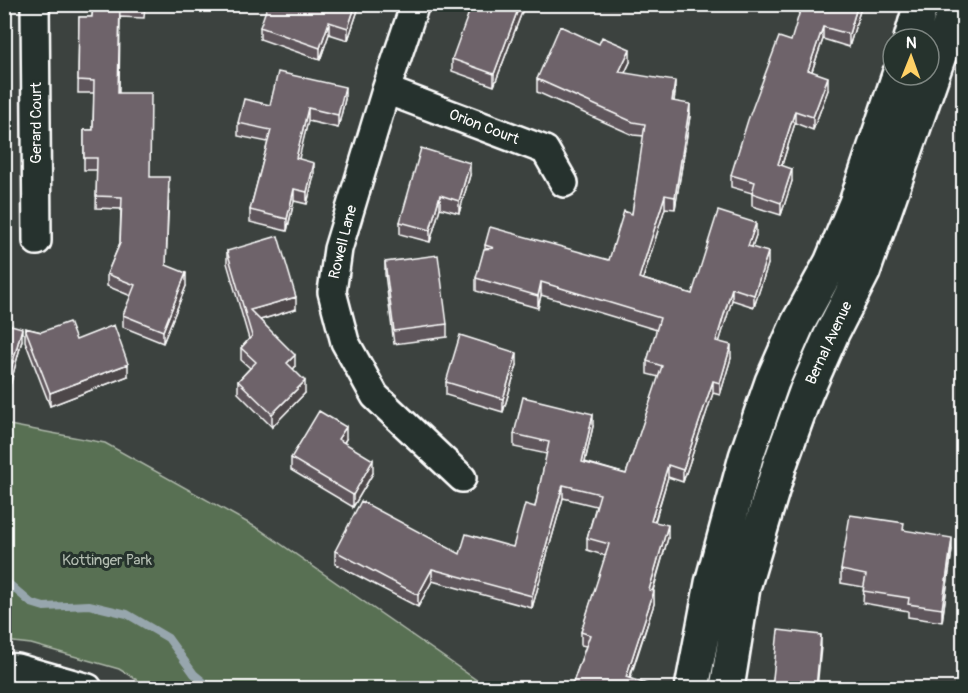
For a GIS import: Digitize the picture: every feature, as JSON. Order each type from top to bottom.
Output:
[{"type":"main road","points":[[914,27],[921,4]]},
{"type":"main road","name":"Bernal Avenue","points":[[726,688],[743,588],[780,464],[806,392],[832,333],[864,272],[957,4]]},
{"type":"main road","points":[[692,688],[712,584],[746,457],[772,382],[798,323],[831,262],[856,203],[895,87]]},
{"type":"street","name":"Gerard Court","points":[[35,4],[36,241]]},
{"type":"street","name":"Rowell Lane","points":[[415,4],[386,90],[339,249],[332,292],[345,342],[375,396],[462,478]]},
{"type":"street","name":"Orion Court","points":[[386,90],[546,150],[564,183]]},
{"type":"street","points":[[4,667],[17,668],[88,688]]},
{"type":"green space","name":"Kottinger Park","points":[[4,424],[105,443],[259,529],[488,688],[150,688],[119,669],[31,644],[5,641]]},
{"type":"building","points":[[93,4],[144,4],[144,6],[120,5],[118,93],[151,93],[150,177],[169,177],[166,265],[186,273],[163,331],[123,315],[135,285],[107,274],[120,243],[122,197],[96,196],[97,158],[84,158],[84,130],[93,130],[94,81],[78,80],[79,17],[92,17]]},
{"type":"building","points":[[268,4],[356,4],[348,28],[329,22],[320,48],[260,27]]},
{"type":"building","points":[[472,4],[520,4],[494,74],[452,59]]},
{"type":"building","points":[[802,4],[858,4],[849,34],[823,27],[808,70],[828,77],[813,117],[795,111],[778,164],[792,169],[781,203],[752,193],[755,182],[731,175],[748,120],[779,37],[791,41]]},
{"type":"building","points":[[560,26],[599,44],[602,37],[630,49],[619,72],[675,81],[672,101],[690,104],[675,197],[665,195],[639,278],[692,294],[718,211],[756,223],[748,246],[768,252],[754,295],[732,288],[716,341],[731,345],[720,383],[713,381],[683,470],[668,465],[651,521],[668,525],[649,590],[654,591],[626,677],[649,685],[647,688],[571,688],[590,635],[581,632],[609,544],[587,538],[600,494],[563,485],[532,596],[432,569],[418,595],[335,551],[361,501],[460,554],[466,534],[513,547],[525,504],[535,507],[549,442],[514,434],[523,397],[593,414],[582,462],[626,474],[662,366],[647,361],[660,318],[541,282],[538,296],[476,278],[484,249],[494,248],[485,245],[490,227],[609,260],[624,211],[632,214],[645,124],[633,122],[537,79]]},
{"type":"building","points":[[278,72],[345,87],[338,115],[308,108],[296,158],[314,163],[307,192],[294,189],[287,219],[250,210],[271,130],[238,123],[244,99],[270,105]]},
{"type":"building","points":[[421,148],[470,163],[459,201],[440,195],[430,230],[400,222]]},
{"type":"building","points":[[278,236],[296,297],[250,310],[295,355],[287,363],[305,381],[272,414],[238,381],[256,362],[241,348],[252,336],[227,251]]},
{"type":"building","points":[[438,255],[447,324],[394,331],[385,262]]},
{"type":"building","points":[[69,322],[76,340],[114,325],[128,364],[50,393],[25,328],[41,332]]},
{"type":"building","points":[[4,323],[22,328],[7,384],[4,384]]},
{"type":"building","points":[[460,335],[517,353],[503,399],[446,382]]},
{"type":"building","points":[[319,411],[346,427],[338,439],[373,460],[353,495],[291,458]]},
{"type":"building","points":[[850,515],[904,523],[903,530],[952,538],[942,609],[908,604],[909,598],[863,591],[866,575],[841,570]]},
{"type":"building","points":[[778,630],[821,635],[816,688],[772,688]]},
{"type":"waterway","points":[[4,582],[31,603],[44,607],[89,605],[127,614],[168,638],[194,674],[211,688]]}]
